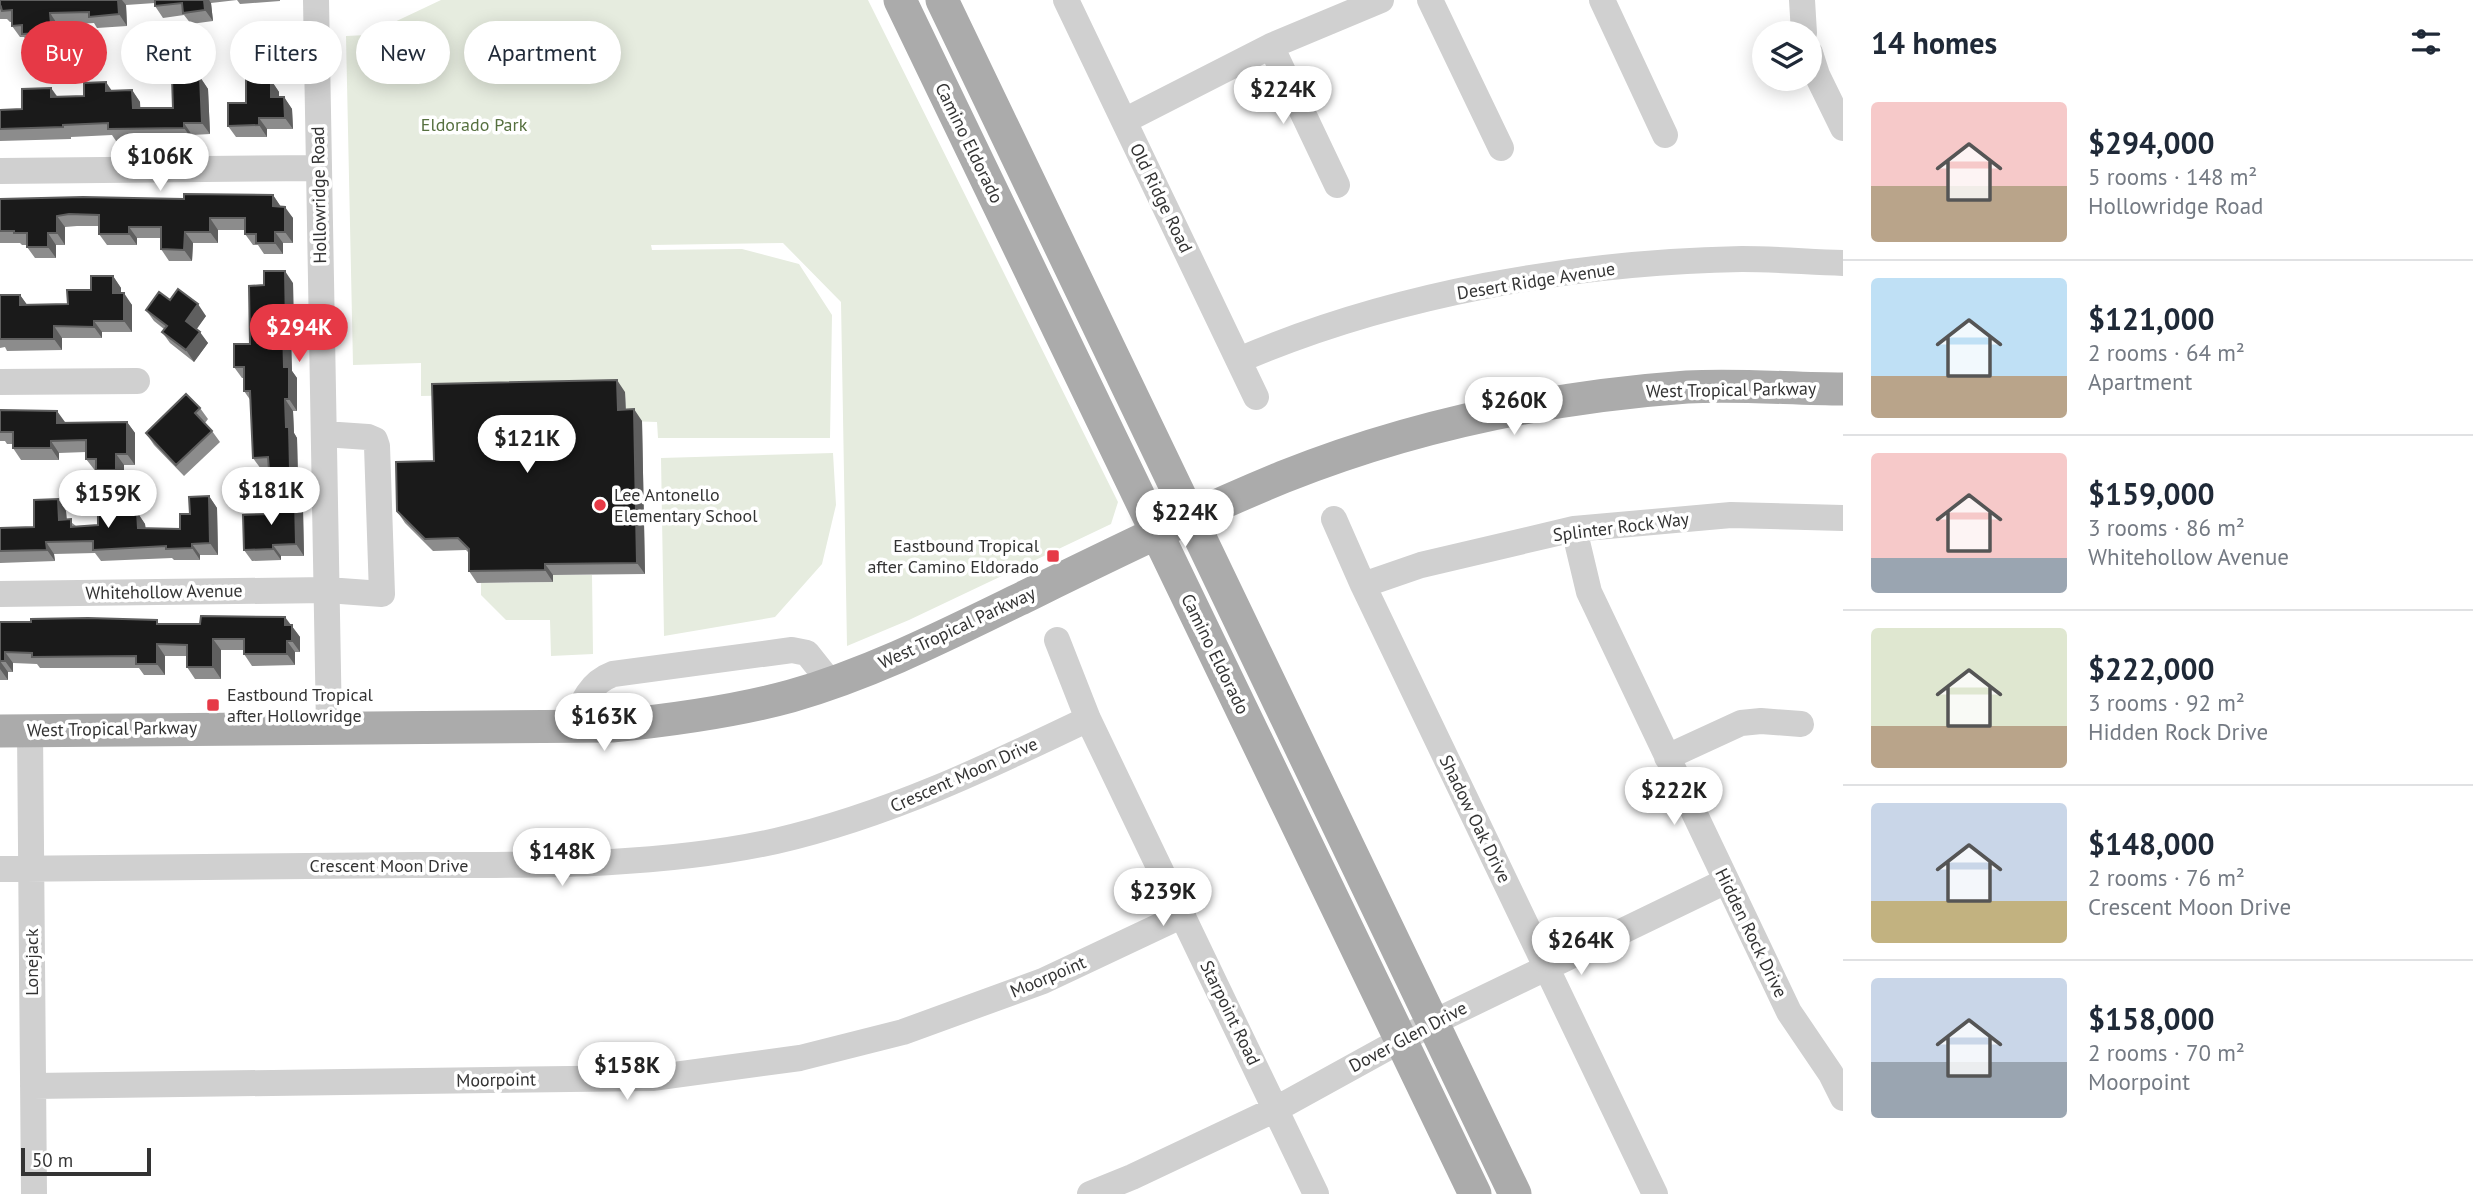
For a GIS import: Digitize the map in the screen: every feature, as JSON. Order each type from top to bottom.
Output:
[{"type":"main road","name":"Camino Eldorado","points":[[900,0],[1475,1194]]},
{"type":"main road","name":"Camino Eldorado","points":[[942,0],[1192,516],[1514,1194]]},
{"type":"main road","name":"West Tropical Parkway","points":[[15,731],[612,726],[687,718],[791,696],[905,655],[1156,532],[1285,477],[1367,447],[1516,408],[1604,395],[1691,387],[1843,389]]},
{"type":"street","name":"Hollowridge Road","points":[[316,0],[329,727]]},
{"type":"street","name":"Old Ridge Road","points":[[1066,0],[1256,397]]},
{"type":"street","points":[[1124,121],[1271,47],[1381,0]]},
{"type":"street","points":[[1430,0],[1501,148]]},
{"type":"street","points":[[1602,0],[1665,135]]},
{"type":"street","points":[[1802,0],[1803,21]]},
{"type":"street","points":[[1271,47],[1337,185]]},
{"type":"street","points":[[1822,85],[1842,126]]},
{"type":"street","points":[[0,171],[319,168]]},
{"type":"street","name":"Desert Ridge Avenue","points":[[1239,360],[1283,341],[1375,312],[1516,280],[1647,264],[1743,259],[1843,263]]},
{"type":"street","points":[[0,382],[136,381]]},
{"type":"street","name":"Whitehollow Avenue","points":[[0,594],[327,590],[382,594],[377,446],[374,440],[368,437],[324,434]]},
{"type":"street","name":"Splinter Rock Way","points":[[1363,585],[1422,565],[1574,529],[1731,515],[1843,518]]},
{"type":"street","name":"Shadow Oak Drive","points":[[1334,519],[1363,585],[1655,1194]]},
{"type":"street","name":"Hidden Rock Drive","points":[[1574,529],[1589,592],[1667,757],[1789,1012],[1831,1074],[1843,1098]]},
{"type":"street","name":"Starpoint Road","points":[[1057,640],[1088,719],[1316,1194]]},
{"type":"street","points":[[573,726],[589,690],[613,674],[782,650],[801,650],[814,660],[831,682]]},
{"type":"street","name":"Crescent Moon Drive","points":[[0,869],[586,864],[690,856],[777,841],[878,812],[959,781],[1088,719]]},
{"type":"street","points":[[1667,757],[1741,723],[1761,721],[1801,724]]},
{"type":"street","name":"Lonejack","points":[[15,731],[31,868],[34,1194]]},
{"type":"street","name":"Dover Glen Drive","points":[[1090,1194],[1276,1109],[1400,1039],[1726,881]]},
{"type":"street","name":"Moorpoint","points":[[33,1086],[652,1078],[800,1058],[903,1032],[1043,981],[1183,915]]},
{"type":"green space","name":"Eldorado Park","points":[[441,0],[868,0],[1118,502],[1111,524],[909,620],[847,646],[841,302],[783,243],[651,245],[652,250],[742,249],[799,264],[832,315],[830,438],[658,438],[657,422],[626,421],[625,392],[421,396],[421,363],[353,365],[346,36],[356,36],[356,84],[450,84],[450,21],[397,21]]},
{"type":"green space","points":[[833,453],[836,505],[822,564],[775,617],[664,636],[661,458]]},
{"type":"green space","points":[[553,575],[592,575],[593,654],[551,656],[550,620],[506,620],[481,595],[481,583],[553,582]]},
{"type":"building","points":[[0,0],[118,0],[119,14],[89,17],[89,12],[50,13],[51,21],[21,21],[21,25],[12,26],[12,10],[2,11]]},
{"type":"building","points":[[155,0],[204,0],[205,10],[183,13],[182,3],[155,6]]},
{"type":"building","points":[[84,84],[106,84],[106,91],[132,90],[133,108],[173,108],[172,84],[200,84],[202,123],[184,123],[184,128],[108,129],[108,123],[0,129],[0,110],[22,109],[22,89],[51,88],[51,97],[84,96]]},
{"type":"building","points":[[246,84],[271,84],[271,97],[284,97],[285,118],[259,118],[259,125],[228,126],[228,103],[246,103]]},
{"type":"building","points":[[184,194],[273,195],[273,206],[285,207],[285,232],[275,232],[275,243],[256,243],[256,234],[245,234],[245,218],[210,218],[210,232],[185,232],[184,250],[161,249],[161,227],[129,227],[129,234],[99,234],[99,215],[57,216],[57,233],[48,233],[48,247],[27,247],[27,233],[0,231],[0,199],[184,199]]},
{"type":"building","points":[[264,271],[285,271],[284,367],[289,367],[289,399],[285,399],[290,469],[269,470],[268,457],[253,458],[250,391],[244,391],[244,367],[234,367],[234,344],[250,344],[249,286],[264,285]]},
{"type":"building","points":[[91,276],[113,276],[113,293],[124,293],[124,321],[94,321],[94,327],[54,326],[54,339],[0,339],[0,295],[20,295],[20,305],[68,304],[67,290],[91,290]]},
{"type":"building","points":[[178,289],[198,304],[186,321],[200,332],[186,350],[162,332],[167,326],[146,310],[159,292],[170,300]]},
{"type":"building","points":[[617,380],[618,410],[634,409],[637,563],[545,564],[545,570],[469,571],[469,549],[458,538],[425,539],[397,511],[396,462],[434,461],[432,384]]},
{"type":"building","points":[[186,394],[200,408],[195,413],[212,431],[176,465],[146,433]]},
{"type":"building","points":[[0,410],[57,411],[57,423],[127,422],[127,454],[116,454],[116,470],[96,470],[96,459],[86,459],[86,440],[51,441],[51,448],[13,448],[13,432],[0,432]]},
{"type":"building","points":[[209,496],[210,543],[192,544],[192,548],[166,549],[166,546],[93,550],[93,541],[46,542],[47,550],[0,551],[0,528],[34,527],[34,500],[58,499],[59,520],[71,519],[71,527],[98,525],[98,512],[128,511],[137,512],[138,528],[180,529],[180,514],[190,514],[189,497]]},
{"type":"building","points":[[272,499],[295,499],[296,544],[273,545],[273,549],[244,550],[243,515],[272,514]]},
{"type":"building","points":[[201,616],[285,617],[285,625],[292,625],[292,641],[287,641],[287,654],[244,654],[244,639],[213,639],[213,667],[187,667],[187,645],[157,644],[157,664],[136,664],[136,656],[32,657],[32,653],[5,652],[5,661],[0,661],[0,622],[88,618],[157,620],[157,624],[200,624]]},
{"type":"place","name":"Lee Antonello Elementary School","points":[[600,505]]},
{"type":"place","name":"Eastbound Tropical after Camino Eldorado","points":[[1053,556]]},
{"type":"place","name":"Eastbound Tropical after Hollowridge","points":[[213,705]]}]
